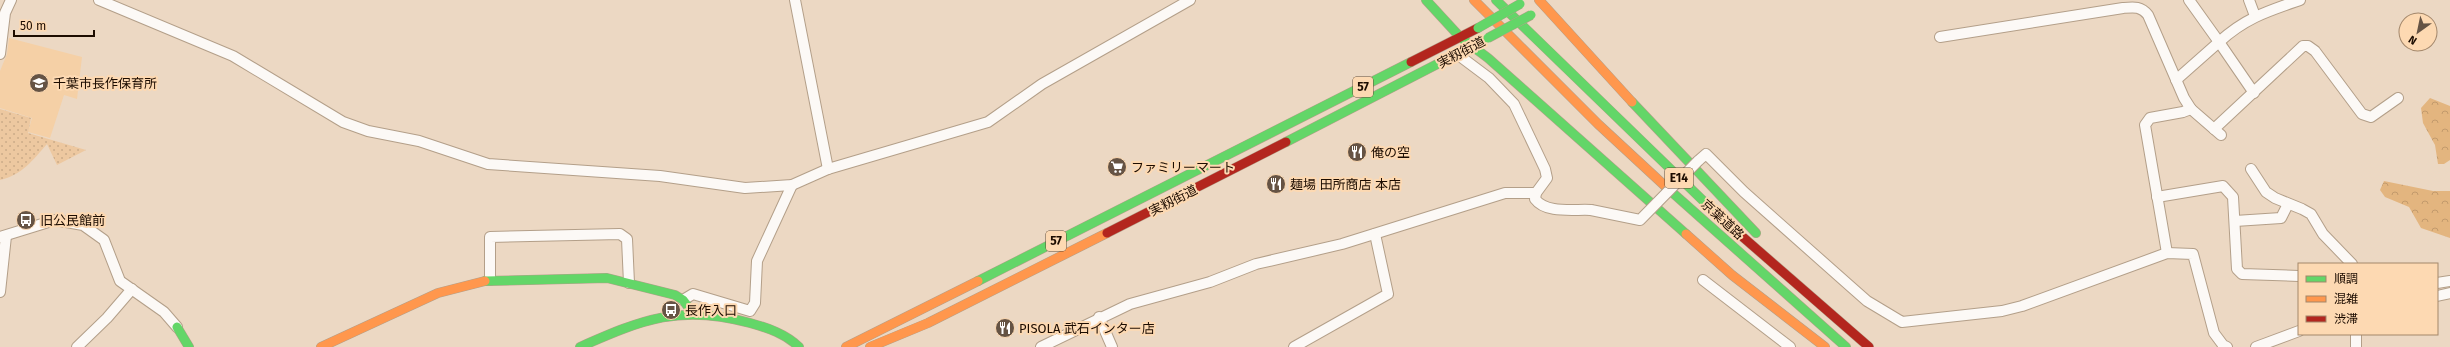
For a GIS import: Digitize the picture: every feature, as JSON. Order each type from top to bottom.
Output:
[{"type":"main road","points":[[1426,0],[1460,37],[1732,275],[1825,347]]},
{"type":"main road","name":"京葉道路","points":[[1474,0],[1598,124],[1708,226],[1846,347]]},
{"type":"main road","name":"京葉道路","points":[[1496,0],[1611,114],[1718,215],[1869,347]]},
{"type":"main road","name":"実籾街道","points":[[870,347],[928,323],[1488,38],[1530,15],[1542,3],[1556,0]]},
{"type":"main road","name":"実籾街道","points":[[846,347],[1478,28],[1524,2]]},
{"type":"main road","points":[[1542,3],[1669,142],[1763,240]]},
{"type":"main road","points":[[1796,270],[1879,347]]},
{"type":"main road","points":[[321,347],[438,293],[490,280],[607,278],[675,294],[683,300],[692,312]]},
{"type":"main road","points":[[580,347],[598,343],[644,321],[692,312],[727,315],[789,337],[799,347]]},
{"type":"main road","points":[[177,327],[189,347]]},
{"type":"street","points":[[0,54],[5,13],[11,0]]},
{"type":"street","points":[[99,0],[233,56],[343,122],[368,131],[419,141],[488,164],[660,176],[745,188],[792,184],[828,168],[988,122],[1042,84],[1190,0]]},
{"type":"street","points":[[795,0],[828,168]]},
{"type":"street","points":[[2189,0],[2254,93]]},
{"type":"street","points":[[2249,0],[2255,16]]},
{"type":"street","points":[[2176,80],[2235,27],[2255,16],[2300,0]]},
{"type":"street","points":[[1940,37],[2122,4],[2139,8],[2148,15],[2184,98],[2191,109],[2218,132],[2254,93],[2303,46],[2308,46],[2362,114],[2371,117],[2398,98]]},
{"type":"street","points":[[1457,54],[1503,92],[1520,114],[1545,169],[1547,178],[1536,193],[1535,199],[1544,207],[1591,210],[1640,220],[1706,154],[1744,192],[1867,301],[1902,322],[2002,311],[2022,306],[2167,253],[2193,254],[2214,333],[2223,345],[2228,347]]},
{"type":"street","points":[[2167,253],[2145,125],[2150,118],[2183,112],[2191,109]]},
{"type":"street","points":[[2251,169],[2266,192],[2274,198],[2311,214],[2323,234],[2348,263]]},
{"type":"street","points":[[683,300],[693,294],[750,311],[755,303],[757,261],[792,184]]},
{"type":"street","points":[[2157,197],[2223,186],[2233,197],[2237,269],[2242,274],[2298,276]]},
{"type":"street","points":[[1040,347],[1051,344],[1099,317],[1130,304],[1210,282],[1256,264],[1342,244],[1505,193],[1536,193]]},
{"type":"street","points":[[2235,221],[2281,218],[2288,204]]},
{"type":"street","points":[[0,292],[3,236],[55,220],[83,225],[104,240],[115,273],[120,281],[164,312],[177,327]]},
{"type":"street","points":[[490,280],[490,237],[620,234],[627,239],[629,283]]},
{"type":"street","points":[[1294,347],[1388,294],[1375,234]]},
{"type":"street","points":[[1703,280],[1790,347]]},
{"type":"street","points":[[2438,283],[2450,281]]},
{"type":"street","points":[[77,347],[107,318],[132,289]]},
{"type":"street","points":[[2438,296],[2450,293]]},
{"type":"street","points":[[1099,317],[1112,347]]},
{"type":"street","points":[[2256,347],[2298,331]]},
{"type":"street","points":[[2356,335],[2356,347]]},
{"type":"shaded area","name":"千葉市長作保育所","points":[[9,38],[82,57],[77,99],[64,95],[50,138],[28,132],[32,118],[0,108],[0,71],[7,54]]},
{"type":"shaded area","points":[[0,109],[31,118],[28,133],[86,150],[57,165],[47,144],[21,171],[8,178],[0,180]]},
{"type":"green space","points":[[2430,98],[2450,106],[2450,160],[2444,164],[2438,164],[2435,145],[2423,123],[2421,108]]},
{"type":"green space","points":[[2384,181],[2433,191],[2450,191],[2450,238],[2421,228],[2409,207],[2385,197],[2380,190]]},
{"type":"traffic: fast","points":[[1426,0],[1460,37],[1488,58],[1686,234]]},
{"type":"traffic: fast","points":[[1496,0],[1721,218]]},
{"type":"traffic: fast","points":[[1478,28],[1520,4]]},
{"type":"traffic: fast","points":[[1488,38],[1531,15]]},
{"type":"traffic: fast","points":[[1286,142],[1482,41]]},
{"type":"traffic: fast","points":[[978,281],[1411,62]]},
{"type":"traffic: fast","points":[[1632,102],[1756,233]]},
{"type":"traffic: fast","points":[[1665,186],[1846,347]]},
{"type":"traffic: fast","points":[[485,281],[607,278],[675,295],[683,300],[692,312]]},
{"type":"traffic: fast","points":[[580,347],[643,322],[663,317],[682,315],[725,317],[750,323],[783,335],[799,347]]},
{"type":"traffic: fast","points":[[177,327],[189,347]]},
{"type":"traffic: slow","points":[[1474,0],[1598,124],[1665,186]]},
{"type":"traffic: slow","points":[[1539,0],[1632,102]]},
{"type":"traffic: slow","points":[[870,347],[928,323],[1107,233]]},
{"type":"traffic: slow","points":[[1686,234],[1732,275],[1825,347]]},
{"type":"traffic: slow","points":[[321,347],[438,293],[485,281]]},
{"type":"traffic: slow","points":[[846,347],[978,281]]},
{"type":"traffic: jam","points":[[1411,62],[1478,28]]},
{"type":"traffic: jam","points":[[1107,233],[1286,142]]},
{"type":"traffic: jam","points":[[1721,218],[1869,347]]},
{"type":"place","name":"千葉市長作保育所","points":[[39,83]]},
{"type":"place","name":"俺の空","points":[[1357,152]]},
{"type":"place","name":"ファミリーマート","points":[[1117,167]]},
{"type":"place","name":"麺場 田所商店 本店","points":[[1276,184]]},
{"type":"place","name":"旧公民館前","points":[[26,220]]},
{"type":"place","name":"長作入口","points":[[671,310]]},
{"type":"place","name":"PISOLA 武石インター店","points":[[1005,328]]}]
